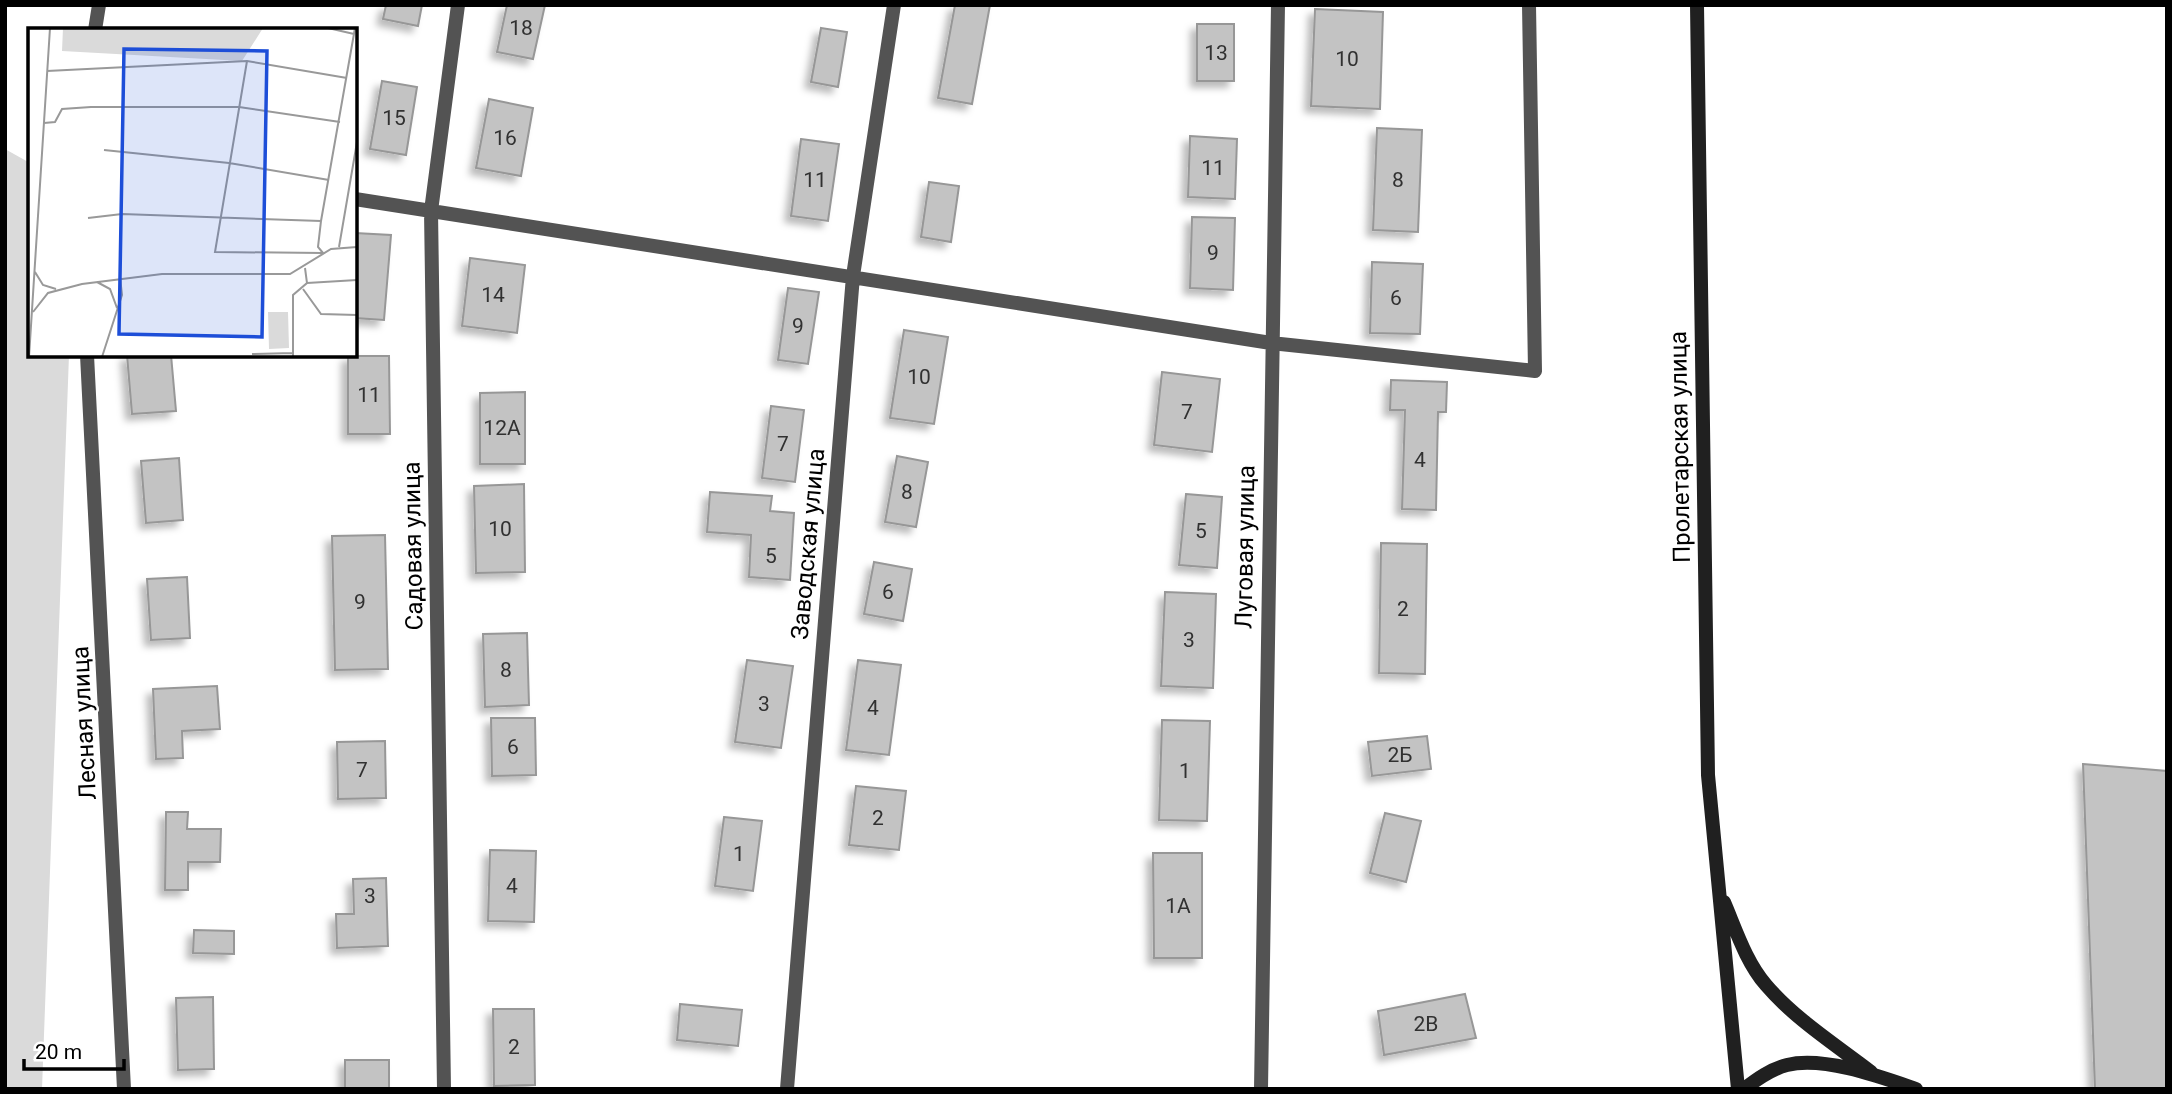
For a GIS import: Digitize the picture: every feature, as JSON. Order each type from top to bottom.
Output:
[{"type":"main road","name":"Пролетарская улица","points":[[1697,5],[1708,775],[1738,1089]]},
{"type":"main road","points":[[1718,888],[1743,948],[1765,984],[1795,1014],[1871,1072]]},
{"type":"main road","points":[[1744,1089],[1765,1074],[1788,1065],[1871,1072],[1916,1089]]},
{"type":"street","points":[[95,28],[99,5]]},
{"type":"street","name":"Садовая улица","points":[[444,1089],[431,211],[458,5]]},
{"type":"street","name":"Заводская улица","points":[[787,1089],[853,276],[894,5]]},
{"type":"street","name":"Луговая улица","points":[[1261,1089],[1278,5]]},
{"type":"street","points":[[357,199],[1271,343],[1535,371],[1529,5]]},
{"type":"street","name":"Лесная улица","points":[[87,357],[124,1089]]},
{"type":"shaded area","points":[[5,149],[28,162],[28,357],[69,357],[42,1089],[5,1089]]},
{"type":"building","points":[[386,5],[422,5],[418,26],[383,19]]},
{"type":"building","points":[[507,5],[545,5],[533,59],[497,52]]},
{"type":"building","points":[[955,5],[990,5],[972,104],[938,98]]},
{"type":"building","points":[[1315,9],[1383,12],[1380,109],[1311,106]]},
{"type":"building","points":[[1197,24],[1234,24],[1234,81],[1197,81]]},
{"type":"building","points":[[821,28],[847,32],[838,87],[811,82]]},
{"type":"building","points":[[382,81],[417,87],[406,155],[370,149]]},
{"type":"building","points":[[489,99],[533,108],[521,176],[476,168]]},
{"type":"building","points":[[1377,128],[1422,130],[1418,232],[1373,230]]},
{"type":"building","points":[[1190,136],[1237,139],[1235,199],[1188,197]]},
{"type":"building","points":[[801,139],[839,144],[828,221],[791,216]]},
{"type":"building","points":[[929,182],[959,186],[951,242],[921,237]]},
{"type":"building","points":[[1192,217],[1235,218],[1233,290],[1190,288]]},
{"type":"building","points":[[357,233],[391,235],[384,320],[357,318]]},
{"type":"building","points":[[470,258],[525,265],[517,333],[462,326]]},
{"type":"building","points":[[1372,262],[1423,264],[1420,334],[1370,333]]},
{"type":"building","points":[[788,288],[819,292],[808,364],[778,360]]},
{"type":"building","points":[[904,330],[948,337],[934,424],[890,418]]},
{"type":"building","points":[[389,356],[390,434],[348,434],[348,357]]},
{"type":"building","points":[[127,357],[171,357],[176,411],[132,414]]},
{"type":"building","points":[[1162,372],[1220,379],[1212,452],[1154,445]]},
{"type":"building","points":[[1391,380],[1447,382],[1446,412],[1438,412],[1436,510],[1402,509],[1405,410],[1390,410]]},
{"type":"building","points":[[525,392],[525,464],[480,464],[480,393]]},
{"type":"building","points":[[771,406],[804,410],[795,482],[762,478]]},
{"type":"building","points":[[897,456],[928,462],[916,527],[885,522]]},
{"type":"building","points":[[179,458],[183,520],[146,523],[141,461]]},
{"type":"building","points":[[524,484],[525,572],[476,573],[474,486]]},
{"type":"building","points":[[710,492],[772,496],[770,511],[794,513],[790,580],[749,577],[751,535],[707,532]]},
{"type":"building","points":[[1186,494],[1222,497],[1217,568],[1179,565]]},
{"type":"building","points":[[385,535],[388,669],[335,670],[332,536]]},
{"type":"building","points":[[1381,543],[1427,544],[1425,674],[1379,673]]},
{"type":"building","points":[[874,562],[912,569],[903,621],[864,614]]},
{"type":"building","points":[[187,577],[190,638],[151,640],[147,579]]},
{"type":"building","points":[[1165,592],[1216,594],[1213,688],[1161,686]]},
{"type":"building","points":[[527,633],[529,705],[485,707],[483,634]]},
{"type":"building","points":[[747,660],[793,666],[781,748],[735,742]]},
{"type":"building","points":[[858,660],[901,665],[889,755],[846,750]]},
{"type":"building","points":[[217,686],[220,729],[182,731],[183,758],[156,759],[153,689]]},
{"type":"building","points":[[491,718],[535,718],[536,775],[492,776]]},
{"type":"building","points":[[1162,720],[1210,721],[1207,821],[1159,820]]},
{"type":"building","points":[[1427,736],[1431,769],[1372,776],[1368,742]]},
{"type":"building","points":[[385,741],[386,798],[338,799],[337,742]]},
{"type":"building","points":[[2083,764],[2167,771],[2167,1089],[2095,1089]]},
{"type":"building","points":[[856,786],[906,791],[899,850],[849,845]]},
{"type":"building","points":[[166,812],[188,812],[187,829],[221,829],[220,862],[188,862],[188,890],[165,890]]},
{"type":"building","points":[[1385,813],[1421,821],[1406,882],[1370,873]]},
{"type":"building","points":[[724,817],[762,821],[753,891],[715,886]]},
{"type":"building","points":[[490,850],[536,851],[534,922],[488,921]]},
{"type":"building","points":[[1153,853],[1202,853],[1202,958],[1154,958]]},
{"type":"building","points":[[386,878],[388,946],[337,948],[336,914],[354,914],[353,879]]},
{"type":"building","points":[[194,930],[234,931],[234,954],[193,953]]},
{"type":"building","points":[[1465,994],[1476,1038],[1384,1055],[1378,1011]]},
{"type":"building","points":[[213,997],[214,1069],[178,1070],[176,998]]},
{"type":"building","points":[[680,1004],[742,1010],[738,1046],[677,1040]]},
{"type":"building","points":[[493,1009],[534,1009],[535,1085],[494,1086]]},
{"type":"building","points":[[345,1060],[389,1060],[389,1089],[345,1089]]}]
